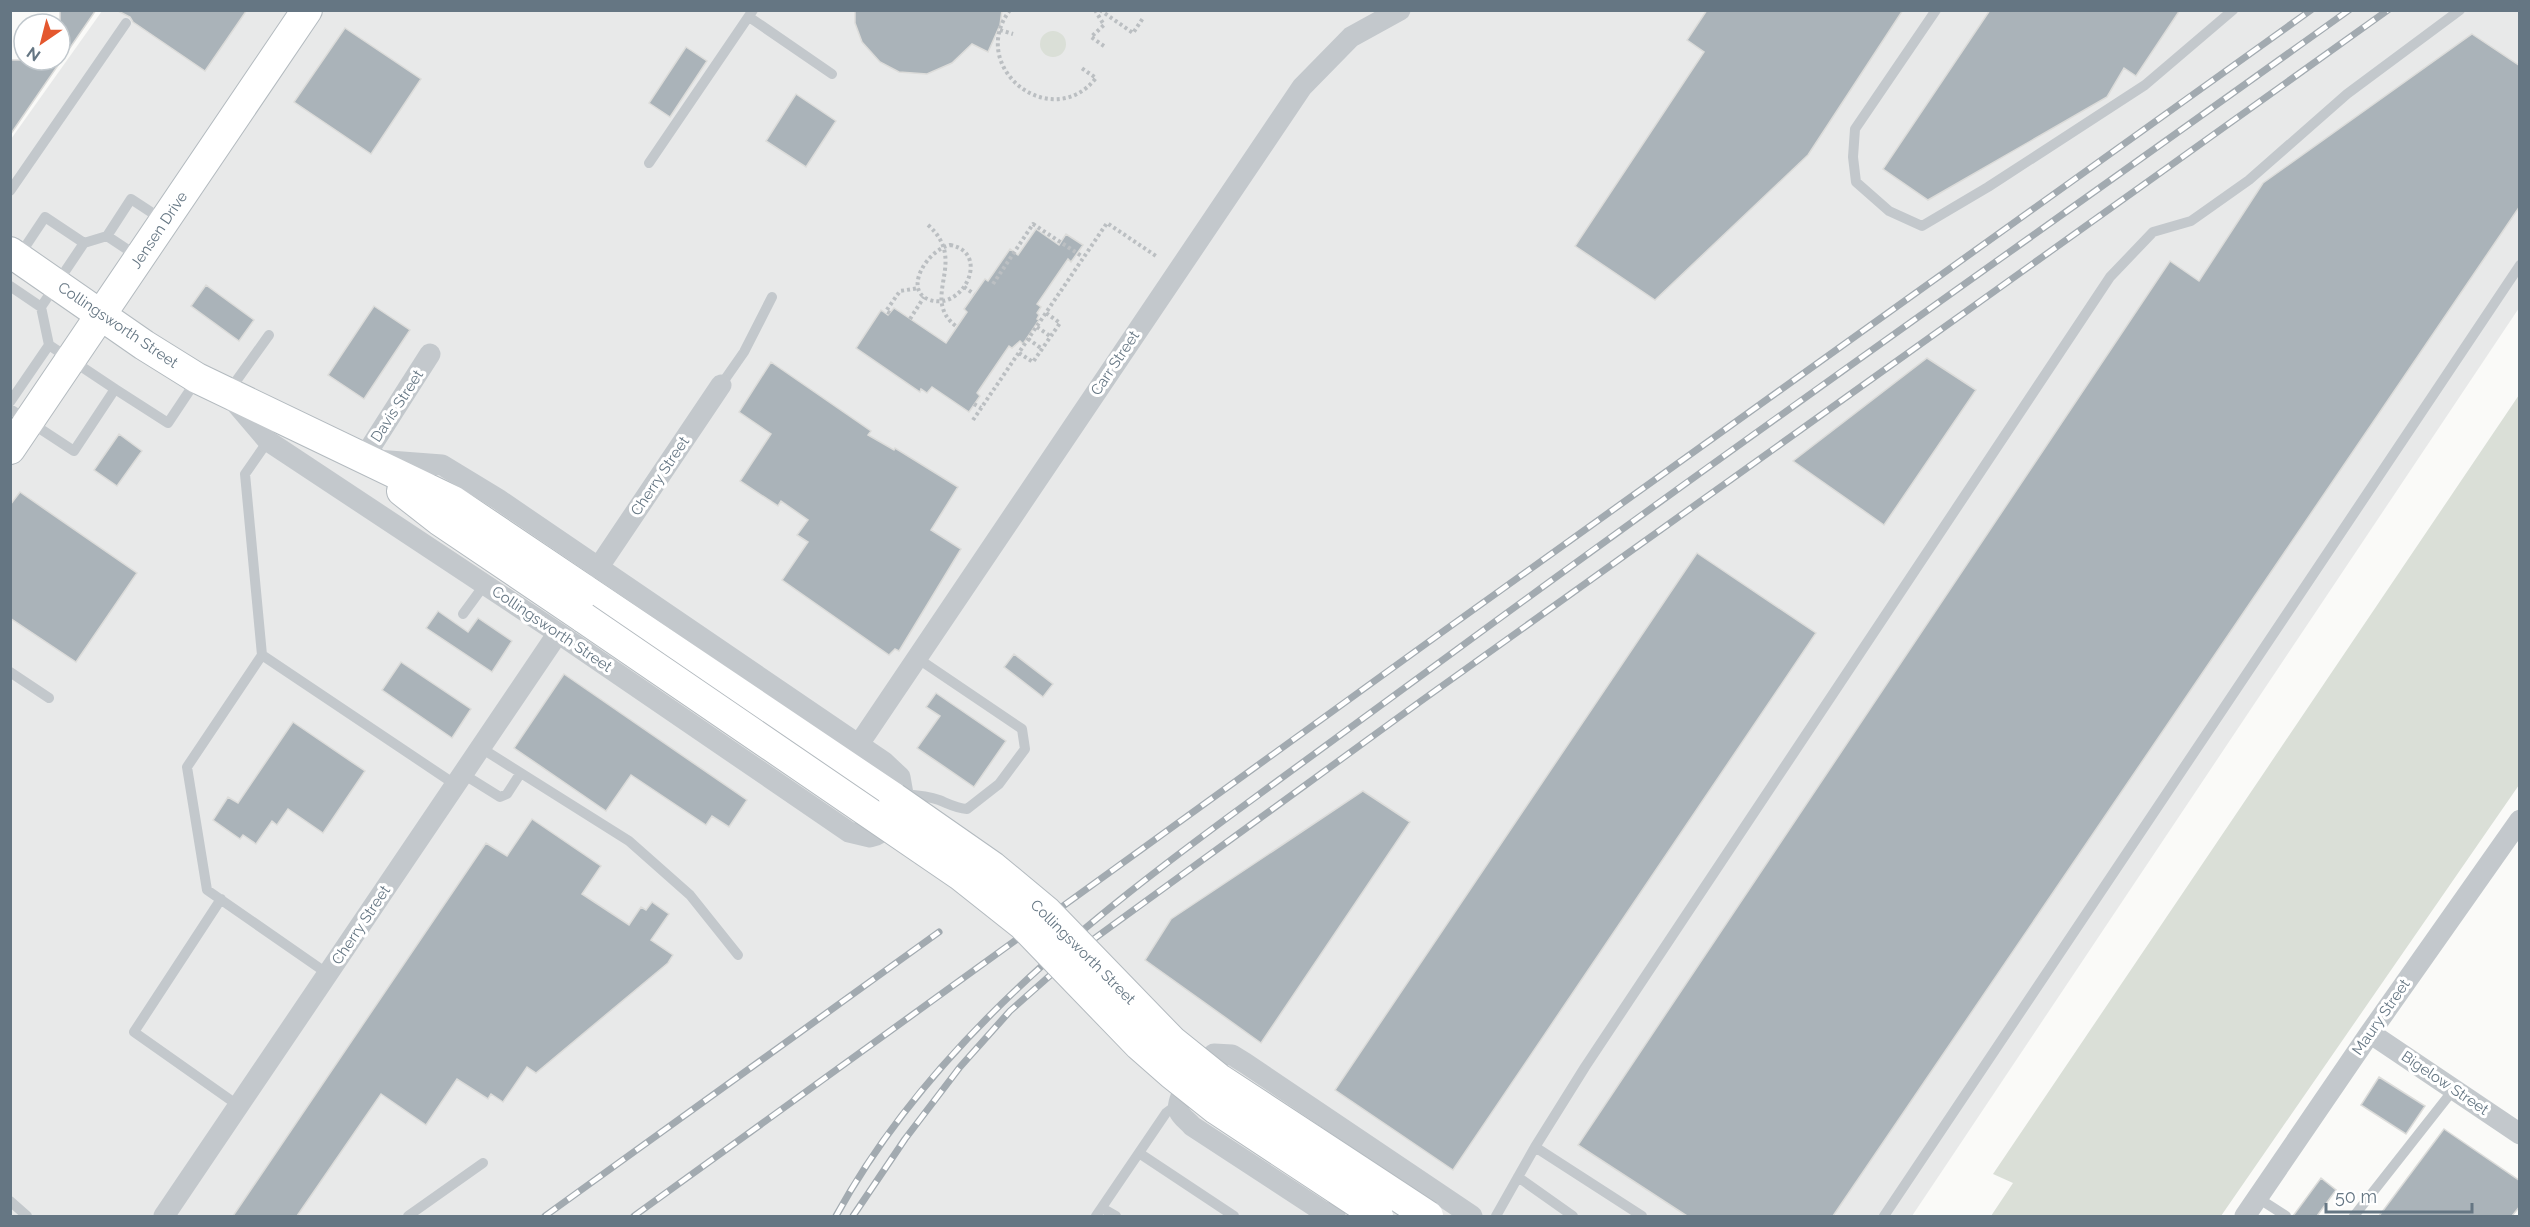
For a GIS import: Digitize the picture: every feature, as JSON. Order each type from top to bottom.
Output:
[{"type":"main road","name":"Jensen Drive","points":[[14,428],[37,386],[60,352],[102,315],[307,10]]},
{"type":"main road","name":"Collingsworth Street","points":[[13,259],[49,295],[102,315],[197,378],[363,459],[439,520],[590,608],[894,798],[993,867],[1046,911],[1164,1033],[1218,1078],[1428,1216]]},
{"type":"main road","name":"Collingsworth Street","points":[[590,608],[960,875],[1023,925],[1139,1045],[1172,1074],[1216,1109],[1378,1216]]},
{"type":"street","name":"Carr Street","points":[[859,744],[1302,87],[1351,37],[1400,10]]},
{"type":"street","name":"Davis Street","points":[[363,459],[430,354]]},
{"type":"street","name":"Cherry Street","points":[[598,568],[721,385]]},
{"type":"street","name":"Collingsworth Street","points":[[228,393],[268,441],[558,633],[849,832],[870,837],[877,835],[903,794],[900,777],[859,744],[498,499],[442,465],[363,459]]},
{"type":"street","name":"Cherry Street","points":[[165,1216],[558,633]]},
{"type":"street","name":"Maury Street","points":[[2246,1216],[2370,1033],[2520,820]]},
{"type":"street","name":"Bigelow Street","points":[[2370,1033],[2520,1134]]},
{"type":"street","points":[[1335,1216],[1322,1211],[1192,1126],[1179,1111],[1178,1103],[1192,1078],[1206,1061],[1218,1053],[1232,1055],[1473,1216]]},
{"type":"street","points":[[1343,1216],[1352,1214],[1394,1187],[1404,1170]]},
{"type":"lane","points":[[1936,10],[1855,129],[1853,157],[1856,182],[1889,211],[1922,226],[1988,187],[2145,85],[2233,10]]},
{"type":"lane","points":[[1496,1216],[1535,1147],[1585,1067],[2110,277],[2152,232],[2191,220],[2249,180],[2347,94],[2460,10]]},
{"type":"lane","points":[[649,163],[751,14],[832,74]]},
{"type":"lane","points":[[10,191],[126,23]]},
{"type":"lane","points":[[165,221],[131,199],[106,236],[84,243],[49,295],[60,352],[168,423],[197,378]]},
{"type":"lane","points":[[13,259],[45,217],[84,243]]},
{"type":"lane","points":[[106,236],[140,258]]},
{"type":"lane","points":[[1884,1216],[2520,265]]},
{"type":"lane","points":[[10,286],[49,295]]},
{"type":"lane","points":[[721,385],[744,352],[772,297]]},
{"type":"lane","points":[[228,393],[269,335]]},
{"type":"lane","points":[[14,428],[74,451],[115,389]]},
{"type":"lane","points":[[268,441],[245,474],[262,655],[187,766],[207,890],[328,974]]},
{"type":"lane","points":[[463,614],[485,584]]},
{"type":"lane","points":[[262,655],[460,779],[500,797],[507,794],[520,774]]},
{"type":"lane","points":[[903,794],[925,796],[952,807],[967,809],[999,784],[1025,749],[1022,729],[917,658]]},
{"type":"lane","points":[[10,672],[49,698]]},
{"type":"lane","points":[[480,748],[629,841],[690,895],[738,955]]},
{"type":"lane","points":[[221,899],[134,1032],[239,1106]]},
{"type":"lane","points":[[2354,1216],[2454,1089]]},
{"type":"lane","points":[[1116,1216],[1099,1212],[1166,1113],[1178,1103]]},
{"type":"lane","points":[[1535,1147],[1642,1216]]},
{"type":"lane","points":[[1139,1153],[1234,1216]]},
{"type":"lane","points":[[408,1216],[483,1163]]},
{"type":"lane","points":[[1518,1177],[1573,1216]]},
{"type":"lane","points":[[2258,1198],[2286,1216]]},
{"type":"lane","points":[[10,1201],[27,1216]]},
{"type":"path","points":[[1010,10],[1000,30],[998,47],[1002,64],[1012,81],[1027,93],[1039,97],[1058,98],[1082,91],[1096,78],[1080,67]]},
{"type":"path","points":[[1098,10],[1133,33],[1143,18]]},
{"type":"path","points":[[1098,10],[1104,25],[1091,37],[1104,46]]},
{"type":"path","points":[[1000,30],[1013,34]]},
{"type":"path","points":[[973,420],[1107,223],[1156,256]]},
{"type":"path","points":[[993,284],[1033,224],[1083,257]]},
{"type":"path","points":[[928,225],[944,246],[946,268],[941,302],[947,317],[957,327]]},
{"type":"path","points":[[944,246],[957,246],[968,256],[970,272],[964,287],[957,295],[941,302],[924,297],[919,288],[919,274],[932,253],[944,246]]},
{"type":"path","points":[[964,287],[974,294]]},
{"type":"path","points":[[890,313],[886,311],[900,291],[919,288]]},
{"type":"path","points":[[910,319],[924,297]]},
{"type":"path","points":[[1019,353],[1033,362],[1060,323],[1046,313]]},
{"type":"path","points":[[1037,327],[1050,336]]},
{"type":"path","points":[[1028,339],[1042,349]]},
{"type":"path","points":[[974,404],[981,408]]},
{"type":"shaded area","points":[[102,11],[2519,11],[2519,308],[1912,1216],[11,1216],[11,139],[59,72],[72,72],[72,53]]},
{"type":"shaded area","points":[[1053,31],[1062,35],[1066,44],[1062,53],[1053,57],[1044,53],[1040,44],[1044,35]]},
{"type":"shaded area","points":[[2519,395],[2519,785],[2221,1216],[1991,1216],[2013,1183],[1993,1174]]},
{"type":"building","points":[[60,10],[96,10],[72,45],[72,12],[60,12]]},
{"type":"building","points":[[116,10],[247,10],[205,71],[133,22],[130,17]]},
{"type":"building","points":[[855,10],[1002,10],[1000,25],[988,52],[972,44],[952,63],[927,74],[899,72],[880,62],[862,42],[855,23]]},
{"type":"building","points":[[1707,10],[1903,10],[1808,155],[1655,300],[1575,246],[1704,52],[1687,40]]},
{"type":"building","points":[[1990,10],[2180,10],[2136,76],[2124,68],[2107,97],[1928,200],[1883,169]]},
{"type":"building","points":[[345,28],[421,79],[371,154],[294,102]]},
{"type":"building","points":[[2472,34],[2520,66],[2520,206],[1833,1216],[1687,1216],[1578,1145],[2170,261],[2199,281],[2263,183]]},
{"type":"building","points":[[686,47],[707,61],[670,117],[649,103]]},
{"type":"building","points":[[10,60],[12,60],[12,72],[53,72],[10,135]]},
{"type":"building","points":[[796,94],[836,121],[806,167],[766,141]]},
{"type":"building","points":[[1036,229],[1059,245],[1066,234],[1083,245],[1071,262],[1068,259],[1037,304],[1041,307],[1037,313],[1039,320],[1023,344],[1020,341],[1012,348],[1009,346],[977,393],[980,396],[969,412],[932,387],[927,393],[921,389],[920,392],[856,348],[881,310],[888,315],[894,308],[946,343],[967,312],[964,309],[985,279],[988,281],[1010,249],[1018,255]]},
{"type":"building","points":[[206,285],[254,320],[239,341],[191,306]]},
{"type":"building","points":[[374,306],[410,330],[364,399],[328,375]]},
{"type":"building","points":[[1927,358],[1976,390],[1884,525],[1793,461]]},
{"type":"building","points":[[771,362],[871,431],[868,435],[894,450],[895,448],[958,487],[931,530],[961,549],[899,651],[895,649],[889,655],[782,580],[808,542],[797,535],[808,520],[781,501],[778,506],[740,481],[771,434],[739,412]]},
{"type":"building","points":[[119,434],[142,451],[117,486],[94,470]]},
{"type":"building","points":[[20,492],[137,573],[76,662],[10,618],[10,505]]},
{"type":"building","points":[[1697,553],[1816,633],[1453,1170],[1335,1090]]},
{"type":"building","points":[[438,611],[468,632],[478,618],[512,641],[492,672],[426,628]]},
{"type":"building","points":[[1014,654],[1053,684],[1043,697],[1004,667]]},
{"type":"building","points":[[401,662],[471,709],[452,738],[382,690]]},
{"type":"building","points":[[564,674],[747,800],[729,827],[712,816],[706,825],[631,775],[606,811],[514,748]]},
{"type":"building","points":[[936,693],[1006,741],[974,787],[917,748],[940,716],[926,707]]},
{"type":"building","points":[[293,722],[365,771],[323,833],[288,809],[277,825],[272,821],[256,844],[243,835],[240,839],[213,820],[228,797],[238,803]]},
{"type":"building","points":[[1363,791],[1410,822],[1261,1043],[1145,960],[1171,919]]},
{"type":"building","points":[[532,819],[601,866],[582,894],[629,925],[641,907],[646,910],[652,902],[669,914],[651,940],[673,955],[668,963],[536,1073],[527,1067],[503,1102],[491,1094],[488,1099],[457,1079],[426,1125],[381,1094],[297,1216],[233,1216],[486,843],[507,856]]},
{"type":"building","points":[[2379,1077],[2425,1106],[2406,1134],[2361,1105]]},
{"type":"building","points":[[2444,1129],[2520,1181],[2520,1206],[2512,1216],[2379,1216]]},
{"type":"building","points":[[2321,1178],[2336,1190],[2317,1216],[2293,1216]]},
{"type":"railway","points":[[634,1216],[1445,630],[2311,10]]},
{"type":"railway","points":[[836,1216],[874,1153],[918,1095],[966,1040],[1072,939],[1129,893],[1246,804],[1569,567],[2349,10]]},
{"type":"railway","points":[[853,1216],[905,1139],[960,1067],[1010,1011],[1080,949],[1421,701],[2388,10]]},
{"type":"railway","points":[[545,1216],[939,932]]}]
